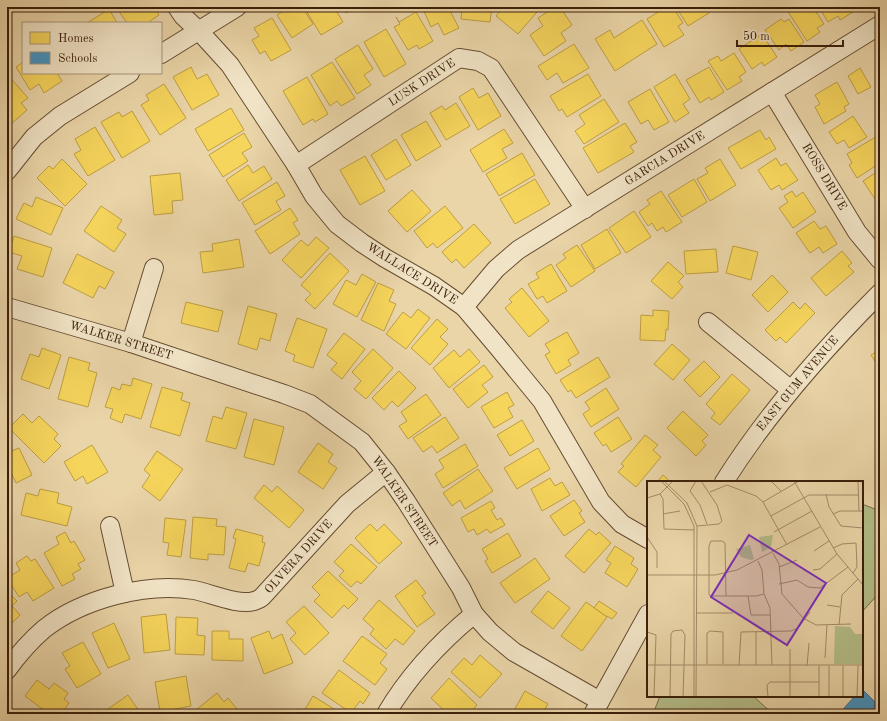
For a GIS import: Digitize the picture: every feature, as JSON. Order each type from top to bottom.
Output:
[{"type":"street","name":"WALLACE DRIVE","points":[[177,7],[182,16],[199,31],[230,65],[296,165],[314,196],[337,224],[373,250],[434,286],[464,307],[542,401],[601,502],[622,524],[647,538]]},
{"type":"street","points":[[162,53],[237,7]]},
{"type":"street","name":"GARCIA DRIVE","points":[[464,307],[496,269],[518,250],[880,26]]},
{"type":"street","name":"LUSK DRIVE","points":[[296,165],[459,58],[478,62],[491,68],[585,209]]},
{"type":"street","points":[[7,171],[34,137],[60,116],[128,74]]},
{"type":"street","name":"ROSS DRIVE","points":[[772,92],[857,232],[880,260]]},
{"type":"street","points":[[131,343],[154,268]]},
{"type":"street","name":"EAST GUM AVENUE","points":[[725,481],[753,438],[809,368],[880,293]]},
{"type":"street","name":"WALKER STREET","points":[[7,308],[131,343],[277,391],[310,404],[362,442],[386,472],[452,575],[474,614],[490,632],[514,652],[597,707]]},
{"type":"street","points":[[708,322],[791,390]]},
{"type":"street","name":"OLVERA DRIVE","points":[[7,670],[25,647],[45,629],[71,611],[101,599],[125,593],[161,588],[194,590],[244,602],[253,602],[262,597],[283,576],[347,504],[386,472]]},
{"type":"street","points":[[110,526],[125,593]]},
{"type":"street","points":[[386,714],[398,694],[422,662],[455,629],[474,614]]},
{"type":"street","points":[[597,707],[647,616]]},
{"type":"green space","points":[[863,504],[880,511],[880,592],[863,611]]},
{"type":"green space","points":[[660,697],[754,697],[773,714],[653,714]]},
{"type":"building: Homes","points":[[116,7],[154,7],[159,15],[150,22],[126,22]]},
{"type":"building: Homes","points":[[287,7],[302,7],[313,24],[292,38],[277,15],[288,8]]},
{"type":"building: Homes","points":[[315,7],[334,7],[343,22],[321,35],[307,12]]},
{"type":"building: Homes","points":[[342,7],[355,7],[346,13]]},
{"type":"building: Homes","points":[[422,7],[448,7],[459,28],[444,35],[438,23],[431,27]]},
{"type":"building: Homes","points":[[462,7],[492,7],[490,22],[461,19]]},
{"type":"building: Homes","points":[[504,7],[531,7],[537,12],[518,34],[496,16]]},
{"type":"building: Homes","points":[[555,7],[560,7],[572,25],[561,33],[566,41],[544,56],[530,35],[543,26],[538,18]]},
{"type":"building: Homes","points":[[666,7],[673,7],[683,23],[678,26],[684,35],[664,47],[647,19]]},
{"type":"building: Homes","points":[[676,7],[706,7],[709,13],[688,26]]},
{"type":"building: Homes","points":[[785,7],[813,7],[824,24],[817,28],[820,32],[807,41]]},
{"type":"building: Homes","points":[[819,7],[850,7],[853,12],[840,20],[838,16],[828,22]]},
{"type":"building: Homes","points":[[109,9],[116,22],[89,22]]},
{"type":"building: Homes","points":[[416,12],[433,41],[419,49],[417,45],[408,50],[394,27],[400,24],[396,17],[399,22]]},
{"type":"building: Homes","points":[[272,18],[291,50],[271,61],[265,51],[260,54],[252,40],[259,36],[254,28]]},
{"type":"building: Homes","points":[[781,19],[784,22],[789,19],[804,42],[791,51],[786,44],[779,50],[765,30]]},
{"type":"building: Homes","points":[[642,20],[657,44],[615,71],[595,39],[610,30],[614,38]]},
{"type":"building: Homes","points":[[386,29],[406,64],[384,77],[364,42]]},
{"type":"building: Homes","points":[[762,34],[777,57],[764,66],[762,62],[752,69],[739,49]]},
{"type":"building: Homes","points":[[574,44],[589,68],[563,83],[557,73],[547,80],[538,66]]},
{"type":"building: Homes","points":[[358,45],[373,69],[364,75],[371,85],[357,94],[335,59]]},
{"type":"building: Homes","points":[[734,53],[746,72],[739,77],[742,81],[727,90],[708,61],[718,56],[721,61]]},
{"type":"building: Homes","points":[[332,62],[355,98],[341,106],[337,101],[330,106],[311,75]]},
{"type":"building: Homes","points":[[22,63],[22,74],[58,74],[62,81],[44,93],[39,84],[30,90],[16,67]]},
{"type":"building: Homes","points":[[191,67],[197,79],[207,74],[219,95],[192,110],[173,77]]},
{"type":"building: Homes","points":[[709,67],[724,92],[711,100],[709,97],[700,103],[686,80]]},
{"type":"building: Homes","points":[[860,68],[871,87],[858,94],[848,76]]},
{"type":"building: Homes","points":[[7,74],[28,98],[21,103],[27,110],[10,125],[7,121]]},
{"type":"building: Homes","points":[[588,74],[601,96],[567,117],[562,109],[559,111],[550,96]]},
{"type":"building: Homes","points":[[675,74],[690,99],[683,104],[689,113],[675,122],[654,87]]},
{"type":"building: Homes","points":[[307,77],[328,114],[315,122],[313,119],[303,125],[283,91]]},
{"type":"building: Homes","points":[[837,82],[849,104],[844,107],[846,111],[824,124],[815,107],[820,104],[815,95]]},
{"type":"building: Homes","points":[[164,84],[186,118],[160,135],[141,105],[149,100],[146,95]]},
{"type":"building: Homes","points":[[473,88],[479,98],[488,93],[501,116],[478,130],[459,97]]},
{"type":"building: Homes","points":[[650,89],[669,122],[654,130],[648,120],[641,124],[628,102]]},
{"type":"building: Homes","points":[[604,99],[619,122],[584,144],[575,131],[585,124],[579,115]]},
{"type":"building: Homes","points":[[456,103],[470,126],[446,140],[430,113],[442,106],[445,110]]},
{"type":"building: Homes","points":[[231,108],[244,130],[208,151],[195,129]]},
{"type":"building: Homes","points":[[132,111],[150,141],[122,158],[101,122],[119,112],[122,117]]},
{"type":"building: Homes","points":[[853,116],[867,137],[849,148],[844,140],[837,144],[829,132]]},
{"type":"building: Homes","points":[[426,121],[441,146],[416,161],[401,135]]},
{"type":"building: Homes","points":[[625,123],[637,142],[630,146],[634,152],[598,173],[583,148]]},
{"type":"building: Homes","points":[[95,127],[115,160],[88,176],[74,154],[81,150],[75,139]]},
{"type":"building: Homes","points":[[504,129],[513,143],[502,149],[507,158],[483,172],[470,150]]},
{"type":"building: Homes","points":[[760,130],[766,140],[769,137],[776,149],[741,169],[728,148]]},
{"type":"building: Homes","points":[[244,133],[252,147],[242,153],[248,161],[223,177],[209,155]]},
{"type":"building: Homes","points":[[879,135],[880,163],[857,178],[849,165],[852,163],[847,154]]},
{"type":"building: Homes","points":[[396,139],[411,165],[386,180],[371,155]]},
{"type":"building: Homes","points":[[522,153],[535,175],[499,196],[486,174]]},
{"type":"building: Homes","points":[[365,156],[385,191],[360,205],[340,170]]},
{"type":"building: Homes","points":[[776,158],[781,166],[786,163],[798,180],[782,190],[779,185],[771,190],[758,170]]},
{"type":"building: Homes","points":[[62,159],[87,184],[65,206],[37,178],[49,166],[53,169]]},
{"type":"building: Homes","points":[[720,159],[736,185],[710,201],[697,179],[708,173],[705,168]]},
{"type":"building: Homes","points":[[248,165],[253,173],[264,166],[272,179],[239,201],[226,180]]},
{"type":"building: Homes","points":[[880,170],[880,200],[877,202],[863,181]]},
{"type":"building: Homes","points":[[180,173],[183,200],[172,201],[173,213],[154,215],[150,176]]},
{"type":"building: Homes","points":[[535,179],[550,204],[515,224],[500,199]]},
{"type":"building: Homes","points":[[694,179],[707,202],[682,217],[668,195]]},
{"type":"building: Homes","points":[[277,182],[285,196],[276,201],[281,210],[255,225],[242,203]]},
{"type":"building: Homes","points":[[412,190],[431,211],[407,232],[388,211]]},
{"type":"building: Homes","points":[[661,191],[682,222],[666,232],[663,227],[657,231],[652,223],[648,226],[639,212],[650,204],[647,200]]},
{"type":"building: Homes","points":[[792,191],[796,197],[803,192],[816,212],[793,228],[779,208],[788,202],[784,196]]},
{"type":"building: Homes","points":[[36,197],[63,208],[51,235],[16,219],[24,203],[32,207]]},
{"type":"building: Homes","points":[[101,206],[122,220],[117,228],[126,234],[114,252],[84,231]]},
{"type":"building: Homes","points":[[445,206],[463,228],[437,248],[433,243],[427,248],[414,231]]},
{"type":"building: Homes","points":[[290,208],[298,220],[293,223],[300,234],[270,254],[255,231]]},
{"type":"building: Homes","points":[[634,211],[651,237],[626,253],[609,228]]},
{"type":"building: Homes","points":[[814,221],[820,229],[826,226],[837,244],[823,253],[819,247],[810,253],[796,233]]},
{"type":"building: Homes","points":[[474,224],[491,243],[464,268],[456,259],[452,263],[442,252]]},
{"type":"building: Homes","points":[[607,229],[621,253],[595,269],[581,245]]},
{"type":"building: Homes","points":[[14,236],[52,248],[43,277],[17,269],[22,256],[9,252]]},
{"type":"building: Homes","points":[[316,237],[329,248],[301,278],[282,260],[301,240],[308,246]]},
{"type":"building: Homes","points":[[239,239],[244,267],[203,273],[200,252],[213,251],[212,244]]},
{"type":"building: Homes","points":[[577,245],[595,271],[571,287],[556,265],[566,258],[563,254]]},
{"type":"building: Homes","points":[[733,246],[758,252],[751,280],[726,273]]},
{"type":"building: Homes","points":[[716,249],[718,272],[686,274],[684,251]]},
{"type":"building: Homes","points":[[842,251],[852,263],[848,266],[854,272],[826,296],[811,278]]},
{"type":"building: Homes","points":[[330,253],[349,271],[315,309],[305,300],[311,294],[301,285]]},
{"type":"building: Homes","points":[[77,254],[114,272],[105,289],[99,286],[93,298],[63,283]]},
{"type":"building: Homes","points":[[668,262],[684,276],[678,282],[683,287],[672,299],[651,281]]},
{"type":"building: Homes","points":[[551,264],[567,291],[547,303],[543,296],[537,299],[528,284],[539,278],[536,273]]},
{"type":"building: Homes","points":[[362,274],[376,282],[357,317],[333,304],[346,280],[356,285]]},
{"type":"building: Homes","points":[[772,275],[788,292],[768,312],[752,295]]},
{"type":"building: Homes","points":[[378,283],[394,290],[389,301],[396,304],[384,331],[361,320]]},
{"type":"building: Homes","points":[[522,288],[549,321],[529,337],[505,308],[512,302],[509,299]]},
{"type":"building: Homes","points":[[186,302],[223,311],[218,332],[181,323]]},
{"type":"building: Homes","points":[[793,302],[800,309],[805,303],[815,313],[786,343],[780,337],[776,341],[765,330]]},
{"type":"building: Homes","points":[[248,306],[277,314],[270,341],[260,338],[257,350],[238,344]]},
{"type":"building: Homes","points":[[418,309],[430,318],[406,349],[386,334],[403,312],[411,318]]},
{"type":"building: Homes","points":[[653,310],[669,311],[668,330],[666,329],[665,341],[640,340],[641,315],[653,316]]},
{"type":"building: Homes","points":[[297,318],[327,329],[313,368],[293,361],[295,355],[285,351]]},
{"type":"building: Homes","points":[[437,319],[448,329],[440,337],[448,344],[430,365],[411,348]]},
{"type":"building: Homes","points":[[567,332],[579,353],[568,360],[571,365],[556,374],[545,355],[550,352],[545,344]]},
{"type":"building: Homes","points":[[344,333],[365,349],[342,379],[331,370],[337,363],[327,355]]},
{"type":"building: Homes","points":[[672,344],[690,360],[673,380],[654,364]]},
{"type":"building: Homes","points":[[42,348],[61,355],[49,389],[21,379],[30,354],[39,357]]},
{"type":"building: Homes","points":[[373,349],[393,368],[366,399],[354,389],[361,381],[352,372]]},
{"type":"building: Homes","points":[[469,349],[480,362],[449,388],[433,368],[454,350],[460,357]]},
{"type":"building: Homes","points":[[880,350],[880,369],[871,355]]},
{"type":"building: Homes","points":[[69,357],[90,363],[88,370],[97,373],[88,407],[58,399]]},
{"type":"building: Homes","points":[[598,357],[610,377],[576,398],[571,390],[568,392],[560,380]]},
{"type":"building: Homes","points":[[704,361],[720,377],[700,397],[684,380]]},
{"type":"building: Homes","points":[[484,365],[493,377],[482,385],[488,392],[468,408],[453,389]]},
{"type":"building: Homes","points":[[399,371],[416,388],[398,407],[392,401],[384,410],[372,398]]},
{"type":"building: Homes","points":[[732,374],[750,390],[720,425],[711,418],[715,413],[706,404]]},
{"type":"building: Homes","points":[[133,378],[152,384],[141,419],[125,414],[122,423],[110,418],[113,409],[105,407],[112,387],[120,390],[122,384],[131,386]]},
{"type":"building: Homes","points":[[162,387],[183,393],[181,400],[190,403],[180,436],[150,427]]},
{"type":"building: Homes","points":[[606,388],[619,409],[591,427],[583,414],[590,409],[585,402]]},
{"type":"building: Homes","points":[[507,392],[514,405],[508,408],[513,417],[494,428],[481,407]]},
{"type":"building: Homes","points":[[426,394],[441,415],[408,439],[399,426],[407,421],[401,412]]},
{"type":"building: Homes","points":[[226,407],[247,413],[236,449],[206,441],[213,416],[222,419]]},
{"type":"building: Homes","points":[[683,411],[708,435],[702,441],[706,445],[696,456],[667,428]]},
{"type":"building: Homes","points":[[23,414],[32,423],[39,416],[58,434],[54,439],[61,446],[44,463],[9,428]]},
{"type":"building: Homes","points":[[445,417],[459,438],[437,453],[432,446],[423,452],[413,438]]},
{"type":"building: Homes","points":[[618,417],[632,439],[611,452],[606,444],[603,446],[594,433]]},
{"type":"building: Homes","points":[[254,419],[284,427],[274,465],[244,457]]},
{"type":"building: Homes","points":[[522,420],[534,441],[510,456],[497,435]]},
{"type":"building: Homes","points":[[645,435],[658,445],[653,450],[661,457],[636,487],[618,472],[624,466],[621,464]]},
{"type":"building: Homes","points":[[318,443],[333,454],[328,462],[337,468],[323,489],[298,472]]},
{"type":"building: Homes","points":[[465,444],[478,466],[443,488],[435,474],[444,468],[439,460]]},
{"type":"building: Homes","points":[[92,445],[108,472],[87,484],[83,476],[75,481],[64,462]]},
{"type":"building: Homes","points":[[19,448],[32,475],[16,483],[7,464],[7,453]]},
{"type":"building: Homes","points":[[538,448],[550,469],[517,489],[504,468]]},
{"type":"building: Homes","points":[[157,451],[183,469],[160,501],[142,487],[150,475],[144,470]]},
{"type":"building: Homes","points":[[478,469],[493,491],[465,509],[460,500],[452,506],[443,493]]},
{"type":"building: Homes","points":[[663,475],[670,481],[658,481]]},
{"type":"building: Homes","points":[[550,478],[555,486],[562,482],[570,495],[542,511],[531,489]]},
{"type":"building: Homes","points":[[264,485],[272,492],[277,486],[304,510],[289,528],[254,498]]},
{"type":"building: Homes","points":[[40,489],[59,493],[57,503],[72,507],[67,526],[21,515],[26,493],[38,496]]},
{"type":"building: Homes","points":[[574,500],[582,511],[579,513],[585,522],[564,536],[550,516]]},
{"type":"building: Homes","points":[[491,501],[495,508],[491,510],[497,520],[501,518],[505,525],[490,533],[487,529],[477,535],[474,529],[468,532],[461,518]]},
{"type":"building: Homes","points":[[193,517],[217,519],[216,526],[226,527],[224,555],[208,554],[208,560],[190,558]]},
{"type":"building: Homes","points":[[165,518],[186,520],[181,557],[167,555],[169,543],[163,542]]},
{"type":"building: Homes","points":[[370,524],[377,531],[384,524],[402,543],[379,564],[355,538]]},
{"type":"building: Homes","points":[[236,529],[263,536],[262,542],[265,543],[259,566],[248,563],[245,572],[229,568],[236,539],[233,538]]},
{"type":"building: Homes","points":[[589,529],[596,535],[599,532],[611,543],[584,573],[565,556]]},
{"type":"building: Homes","points":[[65,532],[71,543],[74,541],[85,560],[78,564],[81,569],[72,574],[75,579],[62,586],[44,553],[59,544],[56,537]]},
{"type":"building: Homes","points":[[508,533],[521,556],[492,573],[485,561],[488,559],[482,549]]},
{"type":"building: Homes","points":[[351,544],[377,567],[361,584],[357,581],[351,587],[339,576],[344,571],[334,562]]},
{"type":"building: Homes","points":[[615,546],[634,558],[631,564],[638,569],[627,587],[605,573],[611,563],[606,560]]},
{"type":"building: Homes","points":[[27,556],[31,561],[35,559],[54,588],[33,601],[27,592],[19,597],[7,578],[20,570],[16,563]]},
{"type":"building: Homes","points":[[535,558],[550,579],[515,603],[500,583]]},
{"type":"building: Homes","points":[[328,571],[358,599],[348,609],[344,605],[332,618],[314,601],[320,595],[312,587]]},
{"type":"building: Homes","points":[[416,580],[426,593],[422,596],[435,614],[417,627],[395,596]]},
{"type":"building: Homes","points":[[7,591],[17,601],[12,606],[20,615],[7,628]]},
{"type":"building: Homes","points":[[548,591],[570,608],[553,629],[531,612]]},
{"type":"building: Homes","points":[[379,600],[415,631],[403,645],[395,639],[386,649],[370,634],[374,629],[363,619]]},
{"type":"building: Homes","points":[[599,601],[617,613],[612,619],[594,608]]},
{"type":"building: Homes","points":[[586,602],[607,617],[582,651],[561,636]]},
{"type":"building: Homes","points":[[304,606],[329,633],[305,655],[290,639],[296,633],[286,622]]},
{"type":"building: Homes","points":[[166,614],[170,650],[144,653],[141,617]]},
{"type":"building: Homes","points":[[176,617],[198,618],[197,635],[205,636],[204,655],[175,654]]},
{"type":"building: Homes","points":[[114,623],[130,659],[108,668],[92,633]]},
{"type":"building: Homes","points":[[212,631],[229,631],[229,639],[243,639],[243,661],[212,660]]},
{"type":"building: Homes","points":[[269,631],[272,639],[282,634],[293,663],[264,674],[251,638]]},
{"type":"building: Homes","points":[[362,636],[387,654],[380,663],[387,669],[375,685],[343,661]]},
{"type":"building: Homes","points":[[83,642],[101,674],[77,688],[65,669],[70,666],[62,653]]},
{"type":"building: Homes","points":[[480,655],[502,674],[480,698],[451,672],[464,658],[472,665]]},
{"type":"building: Homes","points":[[339,670],[370,693],[363,704],[360,701],[351,713],[322,693]]},
{"type":"building: Homes","points":[[186,676],[191,706],[160,712],[155,682]]},
{"type":"building: Homes","points":[[449,678],[477,705],[469,714],[448,714],[431,698]]},
{"type":"building: Homes","points":[[37,680],[49,689],[54,683],[68,693],[64,699],[69,703],[61,714],[49,714],[25,696]]},
{"type":"building: Homes","points":[[525,691],[548,704],[542,714],[512,714]]},
{"type":"building: Homes","points":[[217,693],[224,702],[228,698],[240,713],[198,714],[196,710]]},
{"type":"building: Homes","points":[[128,695],[141,714],[111,714],[108,709]]},
{"type":"building: Homes","points":[[313,696],[342,714],[302,714]]},
{"type":"building: Schools","points":[[863,690],[880,707],[873,714],[851,714],[844,708],[854,697],[863,697]]}]
